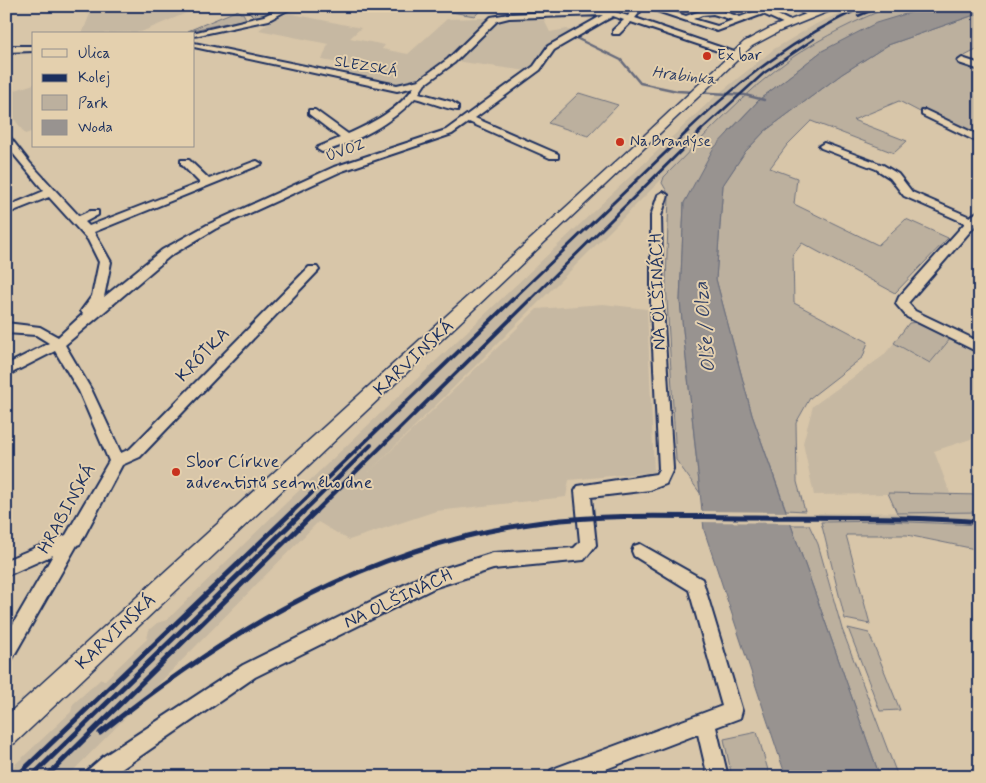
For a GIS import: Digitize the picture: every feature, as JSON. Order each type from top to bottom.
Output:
[{"type":"main road","name":"KARVINSKÁ","points":[[6,734],[359,409],[736,54],[763,34],[835,6]]},
{"type":"street","points":[[195,33],[266,18],[291,6]]},
{"type":"street","points":[[616,32],[636,12],[637,6]]},
{"type":"street","points":[[646,6],[661,8],[686,20],[718,29],[774,6]]},
{"type":"street","points":[[752,6],[790,23]]},
{"type":"street","points":[[795,6],[813,15]]},
{"type":"street","points":[[686,20],[694,9],[723,9],[740,20]]},
{"type":"street","name":"SLEZSKÁ","points":[[195,45],[397,88],[422,82],[451,62],[494,19],[555,14],[614,14],[736,54]]},
{"type":"street","name":"ÚVOZ","points":[[85,319],[166,253],[211,227],[338,169],[449,132],[537,68],[551,48],[614,14]]},
{"type":"street","points":[[718,29],[724,50]]},
{"type":"street","points":[[6,49],[32,48]]},
{"type":"street","points":[[962,61],[980,67]]},
{"type":"street","points":[[322,149],[389,119],[414,95],[422,82]]},
{"type":"street","points":[[414,95],[449,104],[455,108]]},
{"type":"street","points":[[312,112],[346,138]]},
{"type":"street","points":[[925,112],[980,140]]},
{"type":"street","points":[[466,118],[554,156]]},
{"type":"street","points":[[6,138],[15,152],[93,238],[105,262],[98,297],[86,312],[85,319],[58,344],[6,371]]},
{"type":"street","points":[[824,146],[885,170],[895,177],[901,190],[908,194],[976,217],[903,300],[905,309],[912,314],[980,348]]},
{"type":"street","points":[[185,162],[208,184]]},
{"type":"street","points":[[87,231],[257,164]]},
{"type":"street","points":[[6,211],[51,192]]},
{"type":"street","name":"NA OLŠINÁCH","points":[[94,777],[111,763],[249,671],[432,580],[493,561],[578,555],[588,545],[584,491],[661,479],[666,469],[656,307],[656,216],[663,195]]},
{"type":"street","points":[[78,221],[94,214]]},
{"type":"street","name":"KRÓTKA","points":[[117,461],[135,453],[313,270]]},
{"type":"street","points":[[6,328],[45,333],[58,344]]},
{"type":"street","name":"HRABINSKÁ","points":[[6,653],[74,539],[117,461],[94,406],[58,344]]},
{"type":"street","points":[[6,568],[74,539]]},
{"type":"street","points":[[558,777],[733,711],[696,585],[640,551]]},
{"type":"street","points":[[705,722],[718,777]]},
{"type":"shaded area","points":[[86,6],[203,6],[141,32],[83,32],[90,14],[86,14],[87,11],[84,11]]},
{"type":"shaded area","points":[[856,6],[892,6],[835,32],[794,57],[766,78],[700,141],[369,472],[537,309],[603,304],[647,309],[654,472],[569,480],[566,497],[436,511],[349,540],[318,522],[67,777],[6,777],[6,773],[71,712],[73,704],[101,679],[104,681],[147,639],[149,630],[157,623],[167,620],[286,503],[711,100],[774,49],[816,24]]},
{"type":"shaded area","points":[[288,13],[361,28],[350,38],[385,45],[382,49],[408,54],[447,19],[518,17],[544,20],[550,32],[567,29],[573,32],[549,49],[527,71],[447,60],[412,81],[399,84],[343,73],[351,65],[322,60],[328,44],[259,30],[271,21]]},
{"type":"shaded area","points":[[32,85],[32,132],[25,134],[6,107],[6,93]]},
{"type":"shaded area","points":[[951,338],[980,353],[980,436],[934,451],[950,493],[814,495],[803,443],[813,406],[883,356],[894,343],[930,363]]},
{"type":"shaded area","points":[[980,512],[980,525],[951,522],[821,522],[818,513]]},
{"type":"green space","points":[[251,6],[280,6],[268,14],[253,16],[250,13],[252,12],[246,9]]},
{"type":"green space","points":[[456,6],[484,6],[475,16],[451,12]]},
{"type":"green space","points":[[527,6],[608,6],[607,8],[534,11]]},
{"type":"green space","points":[[892,6],[932,6],[822,51],[760,99],[730,130],[684,203],[680,301],[700,493],[676,460],[666,283],[669,195],[662,183],[664,177],[742,99],[775,70],[817,42]]},
{"type":"green space","points":[[238,10],[240,13],[243,13],[246,19],[188,31]]},
{"type":"green space","points":[[980,13],[980,48],[955,61],[980,70],[980,135],[924,110],[920,112],[899,101],[853,120],[907,141],[894,153],[811,121],[787,145],[770,168],[797,178],[794,204],[878,245],[906,219],[948,238],[895,293],[802,243],[793,255],[794,303],[868,342],[863,357],[810,398],[796,423],[797,482],[805,511],[786,510],[752,415],[716,279],[723,185],[745,152],[765,131],[842,74],[888,45]]},
{"type":"green space","points":[[579,93],[618,105],[588,136],[548,123]]},
{"type":"green space","points":[[919,322],[951,338],[930,363],[894,343],[909,323]]},
{"type":"green space","points":[[888,493],[980,495],[980,512],[897,513]]},
{"type":"green space","points":[[886,521],[980,525],[980,550],[907,535],[846,535],[870,624],[845,619],[821,522]]},
{"type":"green space","points":[[791,525],[809,525],[818,544],[842,629],[898,777],[880,777]]},
{"type":"green space","points":[[848,628],[869,633],[900,710],[880,711]]},
{"type":"green space","points":[[757,732],[770,777],[732,777],[724,739]]},
{"type":"water","name":"Olše / Olza","points":[[932,6],[980,6],[980,13],[888,45],[842,74],[765,131],[745,152],[723,185],[716,279],[752,415],[880,777],[786,777],[704,530],[680,301],[684,203],[713,149],[760,99],[822,51],[876,23]]},
{"type":"pier","points":[[699,511],[789,512],[793,523],[700,522]]},
{"type":"waterway","name":"Hrabinka","points":[[592,27],[624,13],[627,6]]},
{"type":"waterway","name":"Hrabinka","points":[[579,34],[578,39],[621,60],[640,83],[677,91],[745,95],[764,100]]},
{"type":"railway","points":[[686,132],[728,94],[770,61],[839,18],[865,6]]},
{"type":"railway","points":[[858,16],[882,6]]},
{"type":"railway","points":[[699,132],[764,73],[814,39]]},
{"type":"railway","points":[[512,300],[688,131]]},
{"type":"railway","points":[[530,300],[701,131]]},
{"type":"railway","points":[[291,513],[513,299]]},
{"type":"railway","points":[[314,513],[531,299]]},
{"type":"railway","points":[[302,513],[371,445]]},
{"type":"railway","points":[[16,777],[292,512]]},
{"type":"railway","points":[[31,777],[303,512]]},
{"type":"railway","points":[[46,777],[315,512]]},
{"type":"railway","points":[[100,733],[150,694],[201,658],[253,625],[307,596],[362,570],[420,549],[480,533],[543,522],[622,516],[896,518],[980,522]]},
{"type":"place","name":"Ex bar","points":[[707,56]]},
{"type":"place","name":"Na Brandýse","points":[[620,142]]},
{"type":"place","name":"Sbor Církve adventistů sedmého dne","points":[[176,472]]}]
